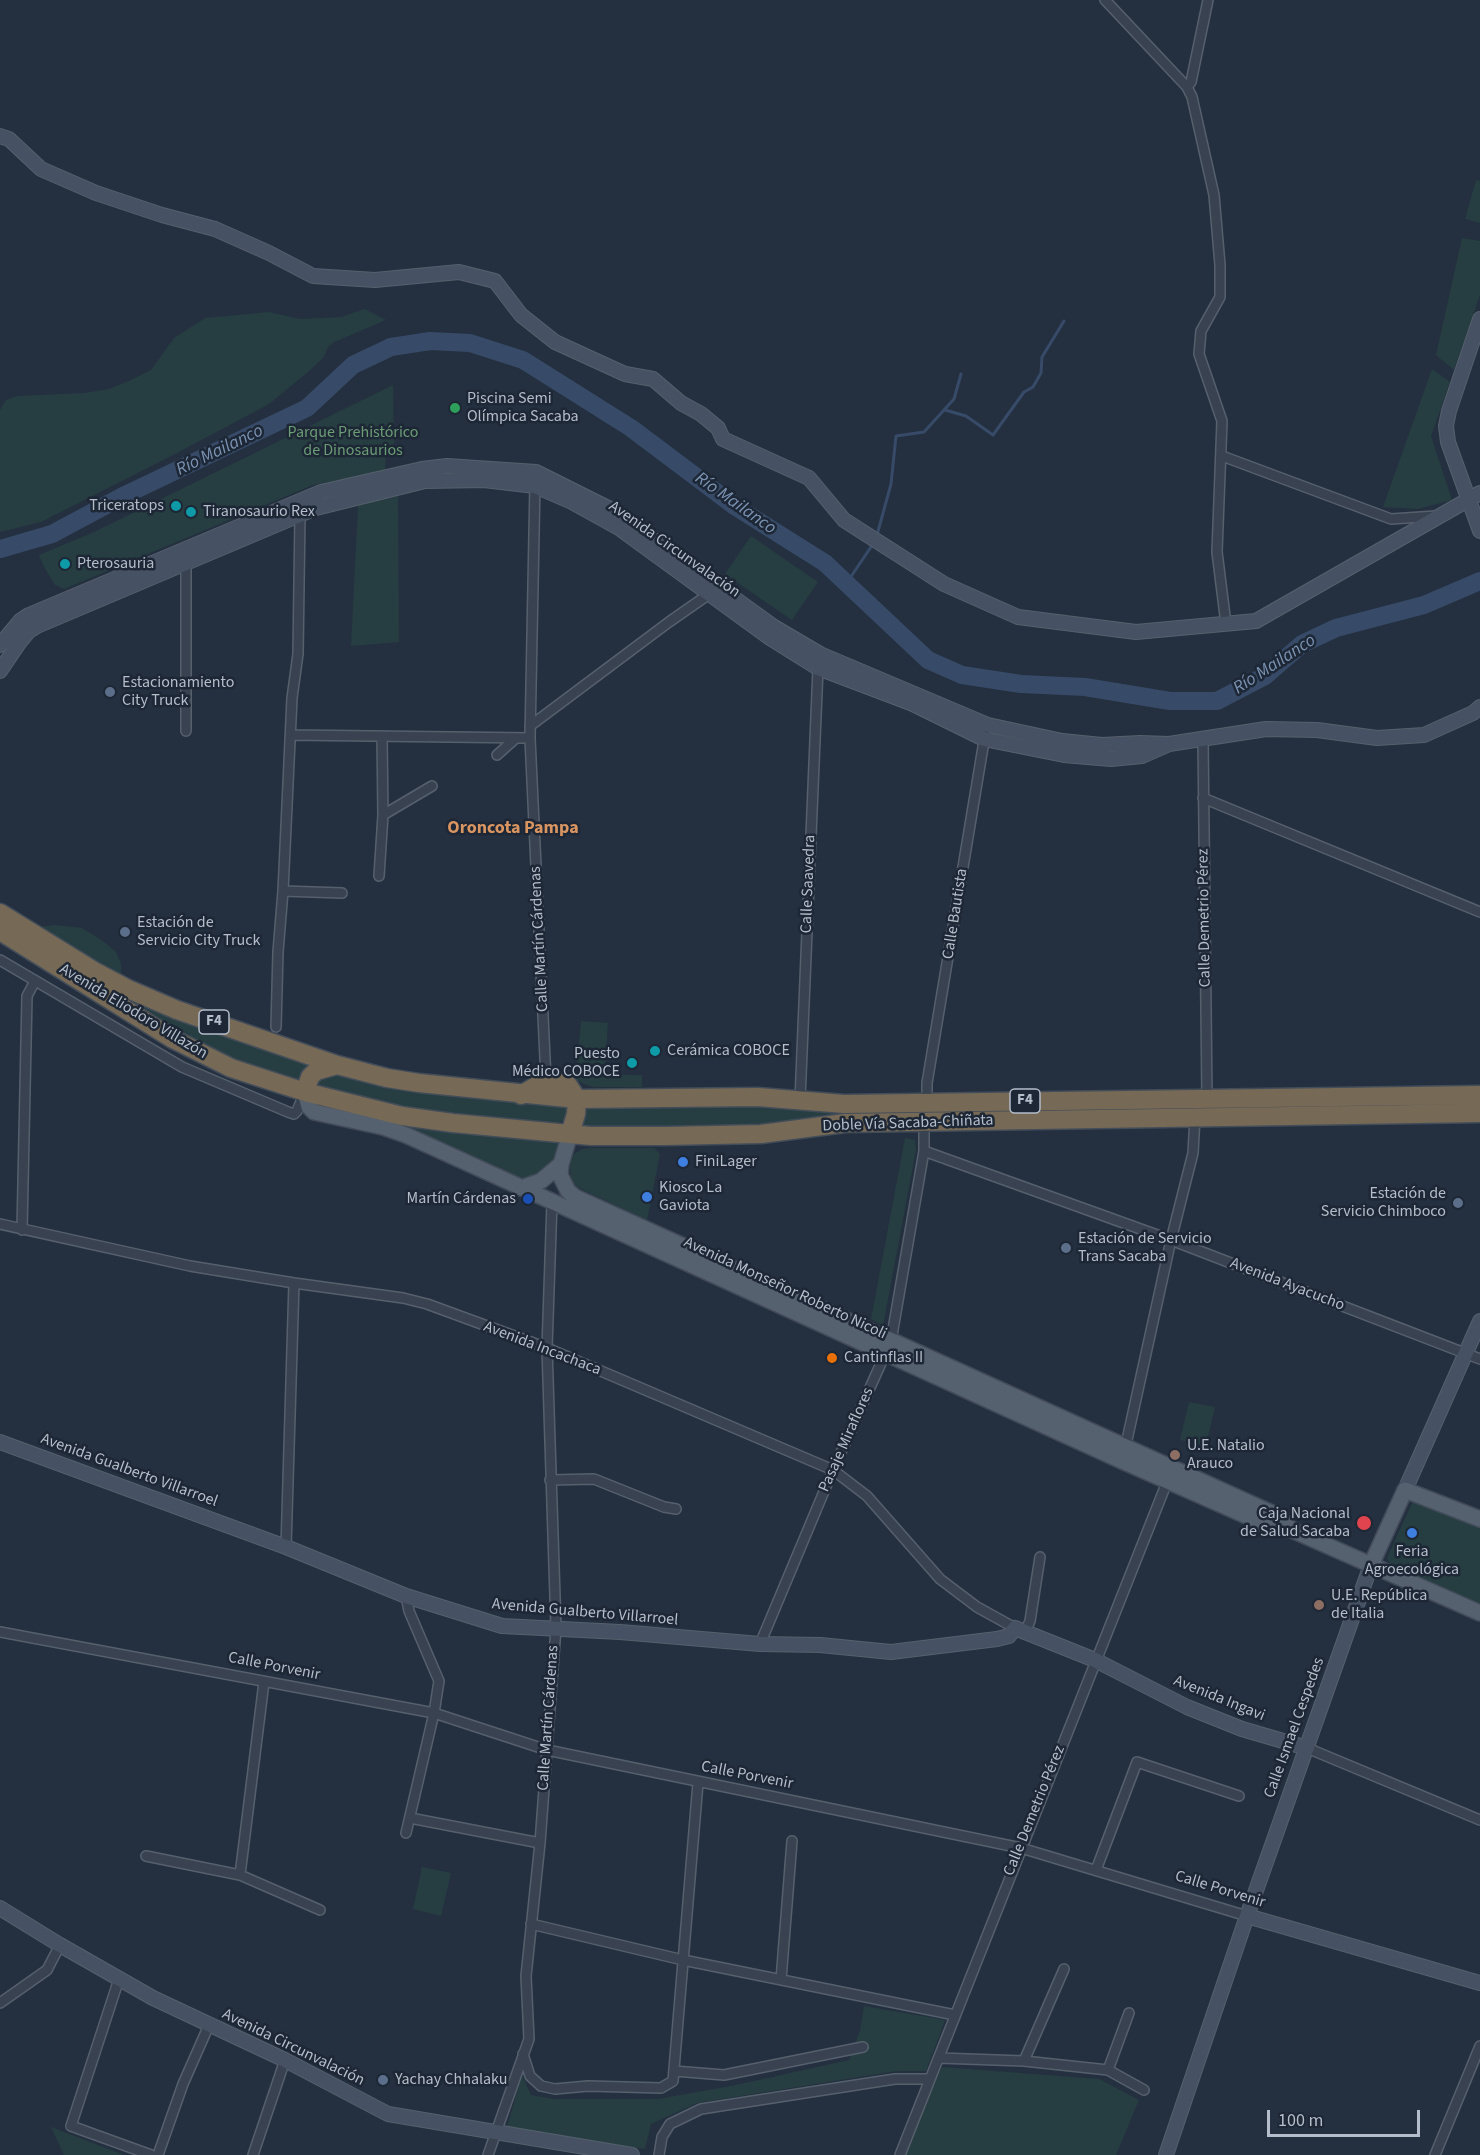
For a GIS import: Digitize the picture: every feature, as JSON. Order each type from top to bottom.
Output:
[{"type":"highway","name":"Avenida Eliodoro Villazón","points":[[0,913],[94,971],[128,989],[177,1010],[337,1065]]},
{"type":"highway","name":"Avenida Eliodoro Villazón","points":[[0,931],[173,1040],[253,1077],[305,1092]]},
{"type":"highway","name":"Doble Vía Sacaba-Chiñata","points":[[337,1065],[387,1078],[521,1095],[577,1099],[758,1097],[837,1104],[1480,1095]]},
{"type":"highway","points":[[305,1092],[310,1077],[316,1071],[337,1065]]},
{"type":"highway","points":[[521,1095],[546,1080],[568,1085],[577,1099],[576,1114],[570,1134]]},
{"type":"highway","name":"Doble Vía Sacaba-Chiñata","points":[[305,1092],[402,1116],[570,1134],[666,1136],[761,1134],[845,1123],[1480,1113]]},
{"type":"main road","points":[[0,136],[9,139],[41,169],[96,193],[162,215],[215,229],[313,276],[375,280],[459,272],[495,281],[521,315],[555,342],[625,374],[653,379],[681,403],[701,414],[718,428],[723,439],[809,478],[844,520],[944,584],[1018,617],[1136,632],[1256,621],[1475,497]]},
{"type":"main road","points":[[1480,319],[1446,426],[1448,442],[1475,497],[1480,531]]},
{"type":"main road","name":"Avenida Circunvalación","points":[[0,670],[29,632],[56,611],[298,509],[316,508],[395,482],[448,479],[535,479],[619,528],[714,591],[820,654],[988,724],[1062,741],[1102,745],[1169,744],[1266,729],[1317,730],[1377,738],[1424,735],[1473,713],[1480,707]]},
{"type":"main road","name":"Avenida Circunvalación","points":[[1,644],[20,621],[56,611],[186,563],[298,509]]},
{"type":"main road","name":"Avenida Circunvalación","points":[[714,591],[770,638],[818,668],[913,704],[984,739],[1064,755],[1111,759],[1142,756],[1169,744]]},
{"type":"main road","points":[[1,644],[13,652]]},
{"type":"main road","name":"Avenida Monseñor Roberto Nicoli","points":[[305,1092],[309,1107],[314,1112],[383,1127],[406,1135],[520,1188],[889,1348],[1124,1454],[1274,1528],[1292,1530],[1480,1613]]},
{"type":"main road","points":[[520,1188],[541,1180],[561,1164],[570,1134]]},
{"type":"main road","name":"Avenida Monseñor Roberto Nicoli","points":[[561,1164],[560,1175],[563,1183],[575,1197],[889,1348]]},
{"type":"main road","name":"Calle Ismael Cespedes","points":[[1166,2155],[1247,1916],[1371,1565],[1480,1321]]},
{"type":"main road","name":"Avenida Gualberto Villarroel","points":[[0,1442],[286,1547],[406,1596],[502,1626],[760,1644],[820,1645],[891,1652],[997,1639],[1020,1630]]},
{"type":"main road","points":[[1405,1490],[1480,1519]]},
{"type":"main road","name":"Avenida Ingavi","points":[[1020,1630],[1095,1660],[1187,1707],[1242,1729],[1307,1748]]},
{"type":"main road","name":"Avenida Circunvalación","points":[[0,1908],[153,1998],[285,2060],[388,2114],[627,2155]]},
{"type":"main road","name":"Calle Porvenir","points":[[1247,1916],[1480,1983]]},
{"type":"street","points":[[1105,0],[1187,87],[1192,98],[1214,195],[1220,265],[1220,297],[1201,331],[1199,354],[1222,421],[1217,552],[1226,624]]},
{"type":"street","points":[[1187,87],[1191,82],[1208,0]]},
{"type":"street","points":[[1222,456],[1391,519],[1440,515]]},
{"type":"street","name":"Calle Martín Cárdenas","points":[[535,479],[530,738],[546,1080]]},
{"type":"street","points":[[276,1027],[292,698],[298,654],[298,509]]},
{"type":"street","points":[[186,563],[186,731]]},
{"type":"street","points":[[530,726],[714,591]]},
{"type":"street","name":"Calle Saavedra","points":[[800,1100],[818,668]]},
{"type":"street","name":"Calle Bautista","points":[[927,1103],[927,1083],[988,724]]},
{"type":"street","points":[[291,735],[530,738]]},
{"type":"street","points":[[379,876],[383,815],[382,736]]},
{"type":"street","points":[[497,755],[516,738]]},
{"type":"street","name":"Calle Demetrio Pérez","points":[[1203,739],[1207,1098]]},
{"type":"street","points":[[383,815],[432,786]]},
{"type":"street","points":[[1203,798],[1480,912]]},
{"type":"street","points":[[283,891],[342,893]]},
{"type":"street","points":[[0,960],[182,1067],[294,1114],[305,1092]]},
{"type":"street","points":[[22,1230],[27,996],[35,981]]},
{"type":"street","points":[[1124,1454],[1171,1240],[1193,1154],[1195,1117]]},
{"type":"street","name":"Pasaje Miraflores","points":[[760,1644],[833,1470],[889,1348],[924,1151],[924,1122]]},
{"type":"street","name":"Avenida Ayacucho","points":[[924,1151],[1171,1240],[1480,1359]]},
{"type":"street","name":"Calle Martín Cárdenas","points":[[488,2155],[529,2039],[526,1976],[540,1843],[556,1628],[547,1348],[552,1202]]},
{"type":"street","name":"Avenida Incachaca","points":[[0,1224],[190,1266],[403,1298],[427,1304],[547,1348],[833,1470],[867,1496],[940,1578],[984,1612],[1020,1630]]},
{"type":"street","points":[[286,1547],[294,1283]]},
{"type":"street","name":"Calle Demetrio Pérez","points":[[900,2155],[1170,1475]]},
{"type":"street","points":[[550,1480],[594,1479],[664,1507],[676,1509]]},
{"type":"street","points":[[1020,1630],[1030,1621],[1040,1557]]},
{"type":"street","points":[[406,1596],[439,1681],[434,1713],[406,1833]]},
{"type":"street","name":"Calle Porvenir","points":[[0,1632],[434,1713],[547,1750],[1021,1848],[1247,1916]]},
{"type":"street","points":[[240,1875],[264,1682]]},
{"type":"street","name":"Avenida Ingavi","points":[[1307,1748],[1480,1820]]},
{"type":"street","points":[[1096,1870],[1137,1762],[1239,1796]]},
{"type":"street","points":[[523,2054],[530,2076],[541,2086],[555,2089],[588,2086],[661,2088],[673,2081],[698,1783]]},
{"type":"street","points":[[410,1818],[540,1843]]},
{"type":"street","points":[[781,1980],[792,1841]]},
{"type":"street","points":[[146,1856],[240,1875],[320,1910]]},
{"type":"street","points":[[531,1924],[683,1960],[955,2015]]},
{"type":"street","points":[[0,2003],[46,1970],[60,1945]]},
{"type":"street","points":[[1024,2061],[1064,1969]]},
{"type":"street","points":[[119,1979],[71,2126],[152,2155]]},
{"type":"street","points":[[1108,2070],[1129,2013]]},
{"type":"street","points":[[158,2155],[183,2084],[209,2025]]},
{"type":"street","points":[[1435,2155],[1480,2046]]},
{"type":"street","points":[[674,2071],[724,2075],[863,2047]]},
{"type":"street","points":[[939,2058],[1024,2061],[1108,2070],[1144,2090]]},
{"type":"street","points":[[253,2155],[285,2060]]},
{"type":"street","points":[[659,2155],[662,2137],[670,2124],[701,2109],[896,2079],[929,2079]]},
{"type":"green space","points":[[1476,180],[1480,181],[1480,223],[1465,219]]},
{"type":"green space","points":[[1462,238],[1480,241],[1480,295],[1454,370],[1436,355]]},
{"type":"green space","points":[[365,309],[386,320],[334,342],[328,347],[323,358],[269,404],[41,522],[0,532],[0,410],[6,400],[17,396],[84,393],[109,389],[129,381],[151,370],[174,338],[205,318],[269,312],[300,319],[341,317]]},
{"type":"green space","points":[[1432,369],[1450,382],[1431,436],[1452,500],[1417,509],[1383,507]]},
{"type":"green space","name":"Parque Prehistórico de Dinosaurios","points":[[393,385],[394,453],[386,453],[385,471],[313,485],[64,589],[55,585],[43,565],[39,555],[94,532]]},
{"type":"green space","points":[[398,496],[399,642],[351,646],[358,505]]},
{"type":"green space","points":[[751,536],[818,582],[792,620],[725,574]]},
{"type":"green space","points":[[55,925],[82,928],[103,941],[116,952],[121,964],[121,976],[38,927]]},
{"type":"green space","points":[[86,975],[145,1007],[178,1021],[316,1065],[300,1085],[254,1069],[194,1044]]},
{"type":"green space","points":[[581,1021],[608,1023],[605,1067],[577,1064]]},
{"type":"green space","points":[[330,1073],[488,1099],[572,1105],[566,1119],[558,1123],[456,1118],[312,1088],[315,1079]]},
{"type":"green space","points":[[567,1074],[642,1075],[642,1087],[593,1087]]},
{"type":"green space","points":[[312,1100],[561,1141],[558,1155],[548,1171],[520,1180],[324,1112]]},
{"type":"green space","points":[[750,1103],[845,1112],[845,1116],[758,1127],[578,1130],[583,1106]]},
{"type":"green space","points":[[905,1138],[915,1140],[916,1150],[883,1326],[871,1319]]},
{"type":"green space","points":[[654,1148],[660,1154],[647,1220],[573,1183],[570,1164],[574,1154],[582,1149]]},
{"type":"green space","points":[[1189,1402],[1215,1407],[1206,1445],[1180,1440]]},
{"type":"green space","points":[[1417,1500],[1480,1524],[1480,1605],[1390,1564],[1387,1558],[1412,1503]]},
{"type":"green space","points":[[422,1867],[451,1873],[441,1916],[413,1909]]},
{"type":"green space","points":[[864,2006],[945,2020],[926,2071],[897,2071],[697,2103],[651,2124],[645,2149],[507,2127],[522,2075],[531,2095],[554,2099],[658,2099],[736,2085],[849,2060],[860,2030]]},
{"type":"green space","points":[[942,2067],[1099,2079],[1139,2100],[1116,2155],[904,2155]]},
{"type":"green space","points":[[51,2127],[124,2155],[64,2155]]},
{"type":"waterway","points":[[945,410],[966,416],[993,435],[1024,392],[1033,387],[1041,373],[1042,357],[1064,321]]},
{"type":"waterway","name":"Río Mailanco","points":[[0,549],[52,534],[125,495],[307,408],[353,365],[391,347],[430,341],[470,343],[523,360],[631,428],[736,507],[825,563],[928,660],[962,675],[1021,684],[1085,687],[1170,701],[1217,701],[1265,676],[1302,644],[1336,628],[1424,605],[1480,581]]},
{"type":"waterway","points":[[877,535],[891,484],[896,436],[924,432],[954,399],[961,374]]},
{"type":"waterway","points":[[846,584],[873,544]]},
{"type":"place","name":"Piscina Semi Olímpica Sacaba","points":[[455,408]]},
{"type":"place","name":"Triceratops","points":[[176,506]]},
{"type":"place","name":"Tiranosaurio Rex","points":[[191,512]]},
{"type":"place","name":"Pterosauria","points":[[65,564]]},
{"type":"place","name":"Estacionamiento City Truck","points":[[110,692]]},
{"type":"place","name":"Estación de Servicio City Truck","points":[[125,932]]},
{"type":"place","name":"Cerámica COBOCE","points":[[655,1051]]},
{"type":"place","name":"Puesto Médico COBOCE","points":[[632,1063]]},
{"type":"place","name":"FiniLager","points":[[683,1162]]},
{"type":"place","name":"Kiosco La Gaviota","points":[[647,1197]]},
{"type":"place","name":"Martín Cárdenas","points":[[528,1199]]},
{"type":"place","name":"Estación de Servicio Chimboco","points":[[1458,1203]]},
{"type":"place","name":"Estación de Servicio Trans Sacaba","points":[[1066,1248]]},
{"type":"place","name":"Cantinflas II","points":[[832,1358]]},
{"type":"place","name":"U.E. Natalio Arauco","points":[[1175,1455]]},
{"type":"place","name":"Caja Nacional de Salud Sacaba","points":[[1364,1523]]},
{"type":"place","name":"Feria Agroecológica","points":[[1412,1533]]},
{"type":"place","name":"U.E. República de Italia","points":[[1319,1605]]},
{"type":"place","name":"Yachay Chhalaku","points":[[383,2080]]},
{"type":"district","name":"Oroncota Pampa","points":[[513,829]]}]
